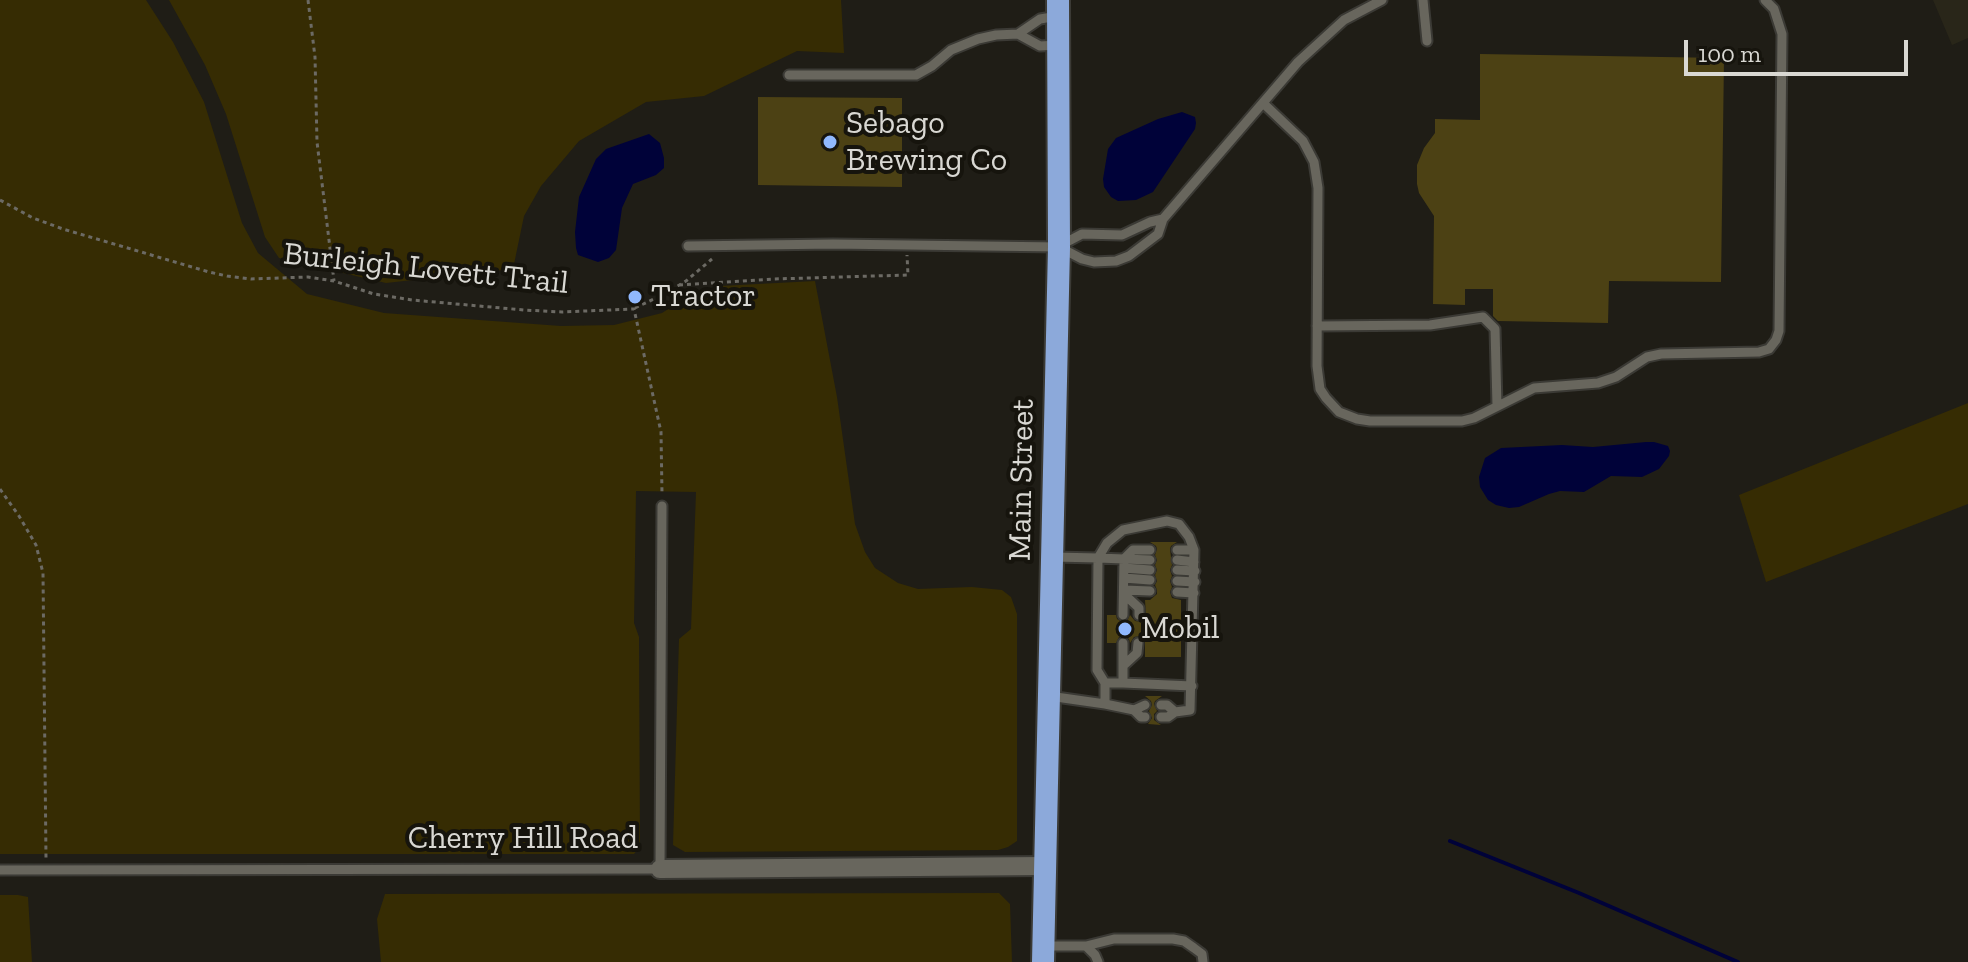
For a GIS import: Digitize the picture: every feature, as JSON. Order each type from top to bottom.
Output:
[{"type":"highway","name":"Main Street","points":[[1043,954],[1059,247],[1058,8]]},
{"type":"street","name":"Cherry Hill Road","points":[[660,869],[1045,866]]},
{"type":"lane","points":[[688,246],[1059,247],[1082,259],[1116,261],[1129,256],[1158,234],[1163,219],[1298,62],[1344,20],[1382,0]]},
{"type":"lane","points":[[1423,0],[1427,41]]},
{"type":"lane","points":[[1263,103],[1303,141],[1314,162],[1318,188],[1317,366],[1320,389],[1333,406],[1347,416],[1370,421],[1462,421],[1534,388],[1598,383],[1616,377],[1647,357],[1759,352],[1769,349],[1776,340],[1779,331],[1782,34],[1774,9],[1765,0]]},
{"type":"lane","points":[[1018,34],[1058,8]]},
{"type":"lane","points":[[789,75],[916,75],[945,54],[978,39],[996,35],[1018,34],[1040,46],[1058,45]]},
{"type":"lane","points":[[1059,247],[1082,234],[1122,235],[1163,219]]},
{"type":"lane","points":[[1317,326],[1430,325],[1483,317],[1495,329],[1497,406]]},
{"type":"lane","points":[[660,869],[662,506]]},
{"type":"lane","points":[[1105,704],[1105,683],[1097,670],[1098,558],[1107,543],[1123,530],[1167,521],[1179,524],[1194,550],[1192,686],[1190,710],[1161,717]]},
{"type":"lane","points":[[1177,570],[1194,550]]},
{"type":"lane","points":[[1053,557],[1098,558],[1124,568],[1150,565],[1124,568]]},
{"type":"lane","points":[[1123,615],[1124,568]]},
{"type":"lane","points":[[1177,570],[1194,577]]},
{"type":"lane","points":[[1177,570],[1194,577]]},
{"type":"lane","points":[[1124,592],[1150,591]]},
{"type":"lane","points":[[1124,592],[1139,608],[1139,615]]},
{"type":"lane","points":[[1123,643],[1123,683]]},
{"type":"lane","points":[[1124,665],[1137,653],[1138,643]]},
{"type":"lane","points":[[1105,683],[1192,686]]},
{"type":"lane","points":[[1049,696],[1134,710],[1145,717]]},
{"type":"lane","points":[[1134,710],[1145,705]]},
{"type":"lane","points":[[1161,705],[1167,705],[1175,712]]},
{"type":"lane","name":"Cherry Hill Road","points":[[0,870],[660,869]]},
{"type":"lane","points":[[1043,954],[1114,939],[1173,939],[1184,941],[1202,954],[1203,962]]},
{"type":"lane","points":[[1086,946],[1099,960]]},
{"type":"path","points":[[308,0],[315,57],[317,142],[334,281]]},
{"type":"path","name":"Burleigh Lovett Trail","points":[[0,200],[33,218],[63,229],[209,272],[251,279],[308,277],[334,281],[374,294],[439,303],[562,312],[634,309]]},
{"type":"path","points":[[662,506],[661,432],[634,309],[679,285],[708,263],[717,253],[719,245]]},
{"type":"path","points":[[679,285],[908,275],[907,255]]},
{"type":"path","points":[[0,489],[36,545],[43,573],[46,869]]},
{"type":"shaded area","points":[[0,0],[146,0],[173,42],[204,102],[242,223],[258,253],[307,294],[384,313],[561,326],[614,325],[662,313],[684,299],[720,286],[815,281],[837,397],[855,524],[865,552],[875,568],[898,583],[918,589],[972,587],[1002,590],[1011,597],[1017,614],[1017,841],[998,850],[685,852],[673,845],[679,639],[691,629],[696,492],[636,491],[634,623],[639,637],[640,847],[634,854],[0,854]]},
{"type":"shaded area","points":[[169,0],[841,0],[844,53],[797,51],[704,96],[646,102],[579,141],[541,186],[524,216],[513,269],[386,283],[279,258],[265,237],[226,114],[205,65]]},
{"type":"shaded area","points":[[1933,0],[1968,0],[1968,38],[1952,45]]},
{"type":"shaded area","points":[[1182,112],[1195,117],[1195,129],[1153,192],[1136,200],[1118,201],[1111,197],[1103,179],[1108,149],[1116,138]]},
{"type":"shaded area","points":[[649,134],[660,143],[664,168],[656,175],[633,184],[622,208],[616,250],[609,258],[598,262],[578,255],[575,232],[579,197],[596,159],[606,149]]},
{"type":"shaded area","points":[[1968,403],[1968,504],[1766,582],[1739,495]]},
{"type":"shaded area","points":[[1646,442],[1668,446],[1670,451],[1659,469],[1642,477],[1611,476],[1584,492],[1560,491],[1509,508],[1488,500],[1480,487],[1479,477],[1485,458],[1501,448],[1593,447]]},
{"type":"shaded area","points":[[999,893],[1010,904],[1012,962],[381,962],[377,919],[385,894]]},
{"type":"shaded area","points":[[0,895],[28,897],[32,962],[0,962]]},
{"type":"building","points":[[1480,54],[1724,58],[1721,282],[1609,281],[1608,323],[1498,321],[1493,316],[1493,289],[1465,289],[1465,305],[1433,304],[1434,216],[1419,193],[1417,165],[1435,133],[1435,119],[1480,120]]},
{"type":"building","name":"Sebago Brewing Co","points":[[758,97],[902,98],[902,187],[758,185]]},
{"type":"building","points":[[1150,542],[1177,542],[1170,549],[1170,592],[1172,598],[1181,600],[1181,657],[1145,657],[1145,641],[1140,636],[1134,637],[1130,643],[1124,636],[1119,637],[1116,643],[1107,643],[1107,615],[1116,615],[1122,622],[1127,621],[1130,615],[1135,621],[1142,622],[1146,616],[1145,600],[1157,594],[1157,549]]},
{"type":"building","points":[[1145,696],[1162,696],[1154,704],[1157,711],[1154,720],[1161,725],[1148,724],[1152,718],[1149,711],[1152,705]]},
{"type":"waterway","points":[[1450,841],[1738,962]]},
{"type":"place","name":"Sebago Brewing Co","points":[[830,142]]},
{"type":"place","name":"Tractor","points":[[635,297]]},
{"type":"place","name":"Mobil","points":[[1125,629]]}]
